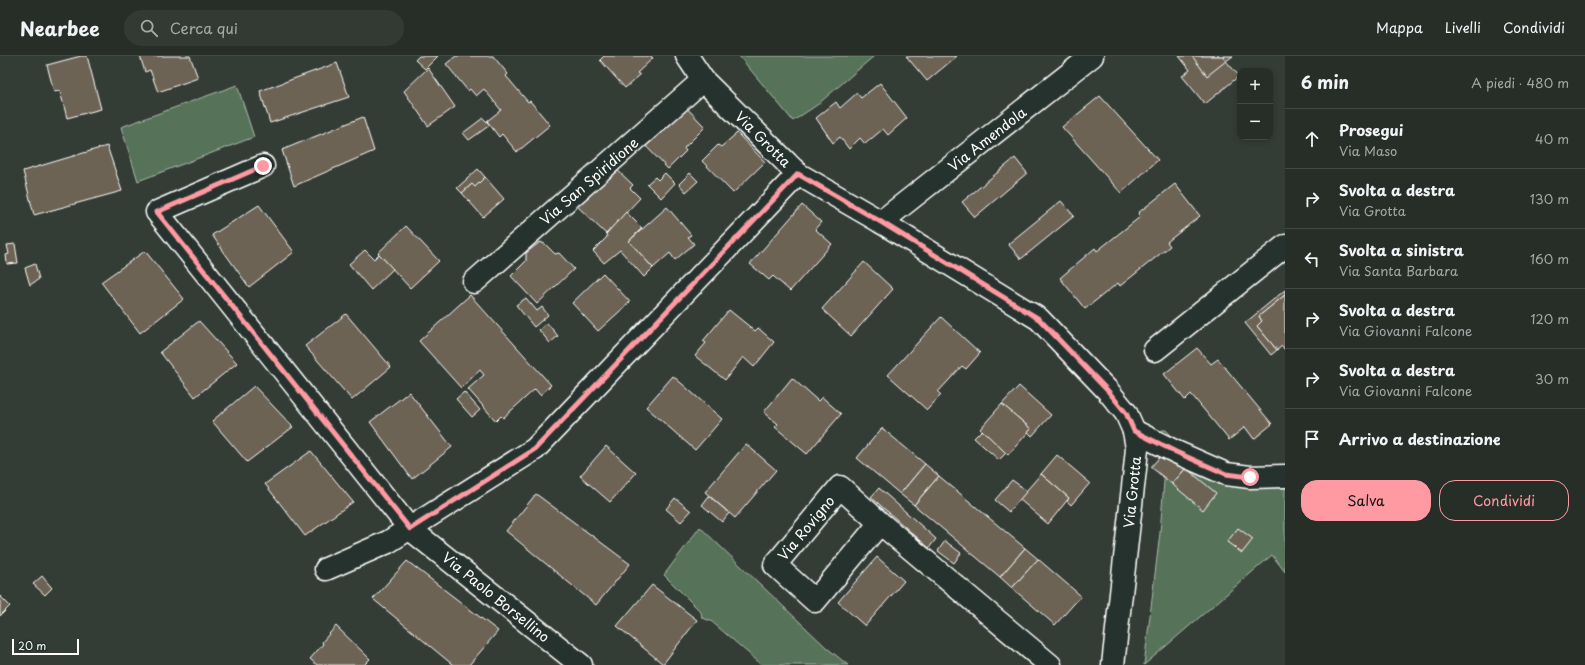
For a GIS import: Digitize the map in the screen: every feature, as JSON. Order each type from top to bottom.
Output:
[{"type":"street","name":"Via Grotta","points":[[687,56],[703,80],[798,174],[881,222],[1039,319],[1108,391],[1126,413],[1134,431],[1136,469],[1113,665]]},
{"type":"street","name":"Via Amendola","points":[[881,222],[1092,56]]},
{"type":"street","name":"Via San Spiridione","points":[[474,282],[703,80]]},
{"type":"street","name":"Via Paolo Borsellino","points":[[263,166],[157,212],[410,529],[581,665]]},
{"type":"street","points":[[326,569],[388,542],[535,449],[798,174]]},
{"type":"street","points":[[1155,350],[1285,246]]},
{"type":"street","points":[[1134,431],[1176,452],[1226,474],[1250,477],[1285,476]]},
{"type":"street","name":"Via Rovigno","points":[[880,523],[815,601],[775,565],[840,488],[1050,665]]},
{"type":"green space","points":[[739,56],[874,56],[817,105],[793,121]]},
{"type":"green space","points":[[237,85],[254,137],[138,181],[121,127]]},
{"type":"green space","points":[[1162,430],[1166,430],[1204,468],[1285,476],[1285,572],[1272,555],[1144,665],[1160,533],[1167,443]]},
{"type":"green space","points":[[700,527],[827,648],[848,665],[762,665],[711,621],[702,618],[701,612],[664,575]]},
{"type":"building","points":[[81,56],[87,56],[101,109],[67,118],[60,91],[54,92],[47,65]]},
{"type":"building","points":[[140,56],[190,56],[198,78],[158,92],[150,70],[145,72]]},
{"type":"building","points":[[419,56],[438,56],[425,69],[415,60]]},
{"type":"building","points":[[456,56],[493,56],[508,74],[506,76],[550,125],[517,152],[502,134],[499,137],[487,121],[501,110],[484,89],[476,96],[470,89],[468,91],[446,64]]},
{"type":"building","points":[[604,56],[651,56],[653,58],[637,73],[640,75],[625,88],[600,60]]},
{"type":"building","points":[[906,56],[957,56],[927,81]]},
{"type":"building","points":[[1179,56],[1233,56],[1226,61],[1237,74],[1237,78],[1205,104],[1182,76],[1190,70]]},
{"type":"building","points":[[1192,56],[1223,56],[1226,61],[1207,76]]},
{"type":"building","points":[[337,63],[349,97],[270,123],[260,91]]},
{"type":"building","points":[[428,68],[455,107],[428,126],[404,91]]},
{"type":"building","points":[[880,83],[907,118],[888,135],[883,129],[865,144],[860,138],[849,149],[840,137],[833,143],[816,118],[836,102],[840,108],[857,93],[861,98]]},
{"type":"building","points":[[1100,96],[1158,160],[1121,193],[1062,127]]},
{"type":"building","points":[[681,102],[705,127],[684,148],[686,151],[668,169],[641,141]]},
{"type":"building","points":[[363,117],[374,151],[294,186],[282,150]]},
{"type":"building","points":[[483,118],[490,125],[469,140],[463,133]]},
{"type":"building","points":[[737,133],[765,162],[733,193],[702,161],[718,145],[721,147]]},
{"type":"building","points":[[107,146],[122,191],[34,215],[23,171]]},
{"type":"building","points":[[1015,158],[1027,173],[975,217],[962,202]]},
{"type":"building","points":[[611,164],[633,185],[630,188],[640,198],[606,234],[574,203]]},
{"type":"building","points":[[478,169],[485,177],[475,187],[472,184],[462,193],[457,188]]},
{"type":"building","points":[[665,173],[675,183],[661,198],[647,184],[655,177],[658,180]]},
{"type":"building","points":[[690,173],[698,181],[686,192],[679,184]]},
{"type":"building","points":[[485,177],[504,199],[483,217],[462,193],[472,184],[475,187]]},
{"type":"building","points":[[1175,184],[1200,216],[1167,242],[1170,246],[1120,286],[1118,283],[1085,309],[1060,278],[1095,248],[1097,251],[1140,217],[1138,213]]},
{"type":"building","points":[[1061,201],[1074,216],[1021,259],[1008,244]]},
{"type":"building","points":[[259,205],[294,252],[249,287],[212,235]]},
{"type":"building","points":[[802,205],[821,222],[815,229],[832,244],[790,291],[773,276],[769,280],[750,264]]},
{"type":"building","points":[[667,207],[691,235],[688,237],[694,244],[675,260],[670,253],[653,268],[629,241]]},
{"type":"building","points":[[626,212],[642,228],[629,241],[653,268],[644,277],[620,250],[604,263],[593,251],[607,237],[606,234]]},
{"type":"building","points":[[406,226],[439,261],[410,288],[378,253]]},
{"type":"building","points":[[540,242],[545,244],[555,254],[559,253],[574,269],[537,304],[511,276],[526,261],[526,253]]},
{"type":"building","points":[[15,244],[18,263],[7,264],[6,255],[9,254],[7,245]]},
{"type":"building","points":[[365,250],[374,259],[379,254],[393,269],[371,290],[349,264]]},
{"type":"building","points":[[145,251],[184,299],[140,333],[101,282]]},
{"type":"building","points":[[864,262],[893,289],[851,336],[822,309]]},
{"type":"building","points":[[35,264],[39,279],[30,285],[25,268]]},
{"type":"building","points":[[603,273],[630,302],[598,331],[572,303]]},
{"type":"building","points":[[1285,290],[1285,295],[1259,316],[1262,321],[1257,326],[1277,350],[1271,355],[1245,323]]},
{"type":"building","points":[[470,295],[551,385],[540,395],[535,389],[503,418],[501,416],[496,421],[468,389],[484,375],[480,370],[461,388],[419,341]]},
{"type":"building","points":[[1285,295],[1285,350],[1282,346],[1277,350],[1257,326],[1262,321],[1259,316]]},
{"type":"building","points":[[526,298],[537,311],[542,307],[548,315],[534,327],[516,305]]},
{"type":"building","points":[[729,310],[755,331],[758,328],[774,342],[754,367],[743,357],[725,380],[695,356],[706,343],[703,341]]},
{"type":"building","points":[[346,314],[391,367],[352,400],[305,346]]},
{"type":"building","points":[[941,317],[980,353],[966,369],[962,366],[938,392],[941,395],[927,410],[888,375]]},
{"type":"building","points":[[199,321],[237,363],[195,397],[160,352]]},
{"type":"building","points":[[547,323],[558,336],[550,343],[539,330]]},
{"type":"building","points":[[1197,348],[1211,364],[1218,359],[1272,424],[1254,439],[1245,427],[1229,440],[1191,394],[1185,400],[1164,374]]},
{"type":"building","points":[[673,376],[722,419],[695,450],[646,407]]},
{"type":"building","points":[[792,378],[818,401],[822,397],[841,414],[807,454],[775,427],[778,424],[764,412]]},
{"type":"building","points":[[254,386],[293,427],[247,462],[212,421]]},
{"type":"building","points":[[1019,386],[1051,415],[1032,436],[1028,432],[1031,429],[1002,404]]},
{"type":"building","points":[[409,392],[452,447],[412,479],[370,422]]},
{"type":"building","points":[[464,392],[480,410],[472,417],[456,399]]},
{"type":"building","points":[[1002,404],[1031,429],[1008,455],[980,429]]},
{"type":"building","points":[[882,428],[925,464],[900,494],[857,458]]},
{"type":"building","points":[[982,430],[1006,453],[999,460],[974,438]]},
{"type":"building","points":[[746,444],[776,470],[735,518],[705,492]]},
{"type":"building","points":[[606,446],[636,473],[610,502],[580,476]]},
{"type":"building","points":[[311,451],[353,502],[305,536],[265,484]]},
{"type":"building","points":[[1165,451],[1186,468],[1172,484],[1151,467]]},
{"type":"building","points":[[1057,455],[1090,483],[1071,505],[1067,501],[1069,498],[1041,474]]},
{"type":"building","points":[[925,464],[939,476],[914,505],[900,494]]},
{"type":"building","points":[[1186,468],[1216,493],[1203,510],[1172,484]]},
{"type":"building","points":[[1041,474],[1069,498],[1048,524],[1019,499]]},
{"type":"building","points":[[939,476],[1025,548],[1000,577],[914,505]]},
{"type":"building","points":[[1012,480],[1027,491],[1009,512],[995,500]]},
{"type":"building","points":[[879,488],[936,539],[929,548],[871,497]]},
{"type":"building","points":[[536,494],[630,564],[596,605],[506,531]]},
{"type":"building","points":[[709,496],[729,513],[722,522],[702,505]]},
{"type":"building","points":[[675,498],[691,511],[681,522],[666,509]]},
{"type":"building","points":[[1238,528],[1253,539],[1242,553],[1227,542]]},
{"type":"building","points":[[945,541],[961,553],[954,563],[938,551]]},
{"type":"building","points":[[1025,548],[1038,559],[1012,588],[1000,577]]},
{"type":"building","points":[[877,557],[904,581],[865,626],[838,602]]},
{"type":"building","points":[[1038,559],[1081,596],[1055,625],[1012,588]]},
{"type":"building","points":[[407,561],[498,631],[469,665],[453,665],[373,599]]},
{"type":"building","points":[[42,576],[52,588],[45,595],[33,584]]},
{"type":"building","points":[[652,585],[697,620],[663,664],[617,626]]},
{"type":"building","points":[[0,596],[10,606],[0,616]]},
{"type":"building","points":[[336,626],[370,659],[364,665],[317,665],[310,659]]},
{"type":"route","points":[[263,166],[157,212],[410,529],[535,449],[798,174],[881,222],[1039,319],[1108,391],[1126,413],[1134,431],[1176,452],[1226,474],[1250,477]]}]
